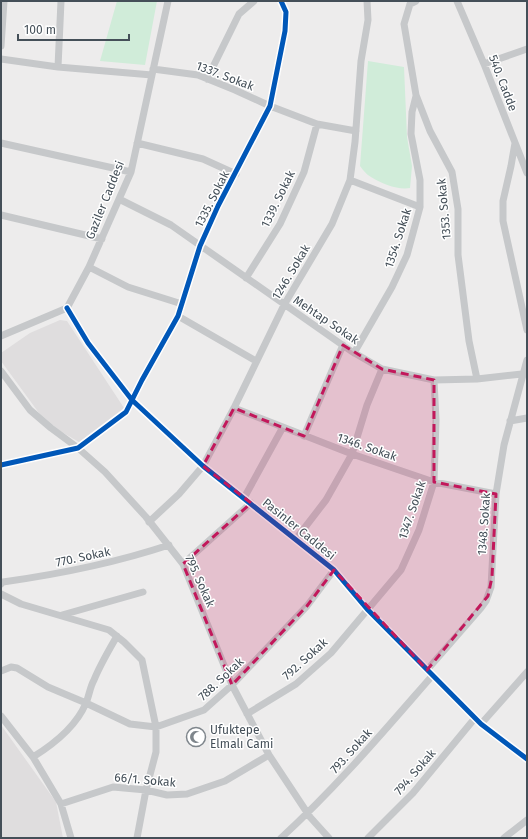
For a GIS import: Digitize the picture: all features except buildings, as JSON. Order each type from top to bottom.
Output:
[{"type":"street","points":[[1,46],[4,1]]},
{"type":"street","points":[[58,67],[61,1]]},
{"type":"street","name":"Gaziler Caddesi","points":[[66,308],[89,267],[131,172],[168,1]]},
{"type":"street","points":[[207,79],[239,14],[254,1]]},
{"type":"street","name":"1335. Sokak","points":[[78,448],[126,412],[178,316],[200,246],[218,206],[236,174],[270,106],[285,30],[286,12],[280,1]]},
{"type":"street","name":"1246. Sokak","points":[[149,522],[179,494],[202,466],[234,408],[284,305],[332,224],[350,180],[362,61],[368,20],[367,1]]},
{"type":"street","name":"1353. Sokak","points":[[416,1],[410,4],[404,24],[416,95],[430,131],[452,172],[458,209],[458,255],[469,341],[476,379]]},
{"type":"street","name":"540. Cadde","points":[[457,1],[484,64],[514,143],[524,157],[527,173]]},
{"type":"street","points":[[484,64],[527,49]]},
{"type":"street","name":"1337. Sokak","points":[[1,59],[58,67],[198,76],[317,124],[356,131]]},
{"type":"street","name":"1354. Sokak","points":[[354,353],[392,287],[406,255],[420,207],[420,180],[411,134],[412,112],[416,95]]},
{"type":"street","name":"1339. Sokak","points":[[246,278],[280,224],[304,172],[317,124]]},
{"type":"street","points":[[1,143],[131,172]]},
{"type":"street","points":[[137,143],[203,159],[236,174]]},
{"type":"street","points":[[514,143],[511,166],[503,201],[502,216],[527,326]]},
{"type":"street","points":[[350,180],[420,207]]},
{"type":"street","name":"Mehtap Sokak","points":[[119,199],[171,225],[354,353],[382,369],[434,380],[476,379],[522,374]]},
{"type":"street","points":[[1,215],[102,239]]},
{"type":"street","points":[[89,267],[128,287],[182,304]]},
{"type":"street","points":[[1,336],[66,308]]},
{"type":"street","name":"Pasinler Caddesi","points":[[66,308],[88,343],[132,400],[202,466],[251,503],[334,570],[367,609],[481,724],[527,759]]},
{"type":"street","points":[[178,316],[256,361]]},
{"type":"street","points":[[304,436],[343,345]]},
{"type":"street","name":"1348. Sokak","points":[[427,670],[480,608],[488,596],[492,577],[496,494],[504,445],[527,360]]},
{"type":"street","points":[[296,539],[326,500],[352,454],[367,405],[382,369]]},
{"type":"street","name":"795. Sokak","points":[[2,374],[30,410],[78,448],[105,472],[146,517],[183,564],[232,685],[247,714],[269,755],[308,813],[329,838]]},
{"type":"street","name":"1347. Sokak","points":[[367,609],[401,570],[419,530],[434,482],[436,420],[434,380]]},
{"type":"street","name":"1346. Sokak","points":[[234,408],[352,454],[434,482],[496,494]]},
{"type":"street","points":[[510,421],[527,418]]},
{"type":"street","points":[[244,498],[283,427]]},
{"type":"street","points":[[1,465],[78,448]]},
{"type":"street","points":[[183,564],[251,503]]},
{"type":"street","name":"770. Sokak","points":[[1,584],[3,582],[45,576],[130,558],[169,545]]},
{"type":"street","name":"788. Sokak","points":[[1,671],[11,667],[17,668],[48,687],[130,724],[156,727],[204,710],[232,685],[307,606],[334,570]]},
{"type":"street","points":[[62,615],[143,592]]},
{"type":"street","points":[[1,594],[21,604],[109,630],[124,642],[142,660],[156,727],[156,752],[146,790],[137,838]]},
{"type":"street","name":"792. Sokak","points":[[247,714],[296,684],[331,653],[367,609]]},
{"type":"street","points":[[33,757],[52,745],[81,713],[86,703],[93,680],[117,636]]},
{"type":"street","points":[[481,724],[527,672]]},
{"type":"street","name":"793. Sokak","points":[[282,838],[308,813],[363,754],[432,676]]},
{"type":"street","points":[[1,716],[33,757],[61,804],[71,838]]},
{"type":"street","name":"794. Sokak","points":[[368,838],[413,793],[475,718]]},
{"type":"street","name":"66/1. Sokak","points":[[61,804],[113,787],[146,790],[167,795],[187,794],[225,781],[269,755]]},
{"type":"street","points":[[504,838],[527,820]]},
{"type":"highlighted area","points":[[343,345],[382,369],[434,380],[434,482],[496,494],[492,577],[488,596],[427,670],[334,570],[307,606],[232,685],[183,564],[251,503],[203,466],[234,408],[304,436]]},
{"type":"shaded area","points":[[60,320],[67,321],[124,408],[79,442],[60,431],[39,413],[1,361],[1,353],[30,333]]},
{"type":"shaded area","points":[[1,725],[56,802],[63,838],[1,838]]},
{"type":"green space","points":[[117,1],[157,1],[145,65],[100,61]]},
{"type":"green space","points":[[368,61],[404,67],[407,137],[412,166],[410,188],[390,186],[380,182],[368,175],[360,166]]},
{"type":"cycle path","points":[[1,465],[78,448],[126,412],[178,316],[200,246],[218,206],[270,106],[285,31],[286,12],[281,1]]},
{"type":"cycle path","points":[[67,308],[88,343],[132,400],[203,466],[334,570],[367,609],[481,724],[527,759]]},
{"type":"place","name":"Ufuktepe Elmalı Cami","points":[[196,737]]}]
